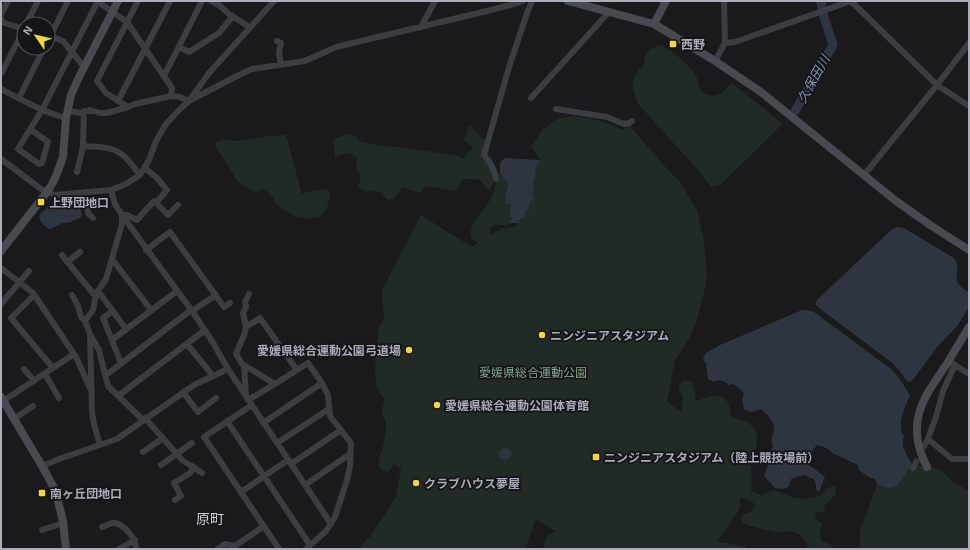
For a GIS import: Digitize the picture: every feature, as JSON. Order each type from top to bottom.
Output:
[{"type":"street","points":[[1,15],[8,1]]},
{"type":"street","points":[[30,16],[38,1]]},
{"type":"street","points":[[56,24],[68,1]]},
{"type":"street","points":[[30,130],[48,142],[42,163],[39,164],[18,149],[42,110],[97,1],[127,22],[172,88],[171,96]]},
{"type":"street","points":[[1,251],[47,192],[54,180],[63,157],[67,114],[71,95],[118,1]]},
{"type":"street","points":[[128,107],[106,93],[97,81],[138,1]]},
{"type":"street","points":[[118,101],[170,1]]},
{"type":"street","points":[[164,76],[202,1]]},
{"type":"street","points":[[211,1],[219,5],[249,27]]},
{"type":"street","points":[[1,159],[41,189],[55,195],[111,190],[126,184],[140,175],[145,168],[156,141],[166,124],[189,101],[209,73],[274,1]]},
{"type":"street","points":[[421,27],[435,1]]},
{"type":"street","points":[[189,101],[252,69],[304,61],[336,48],[522,1]]},
{"type":"street","points":[[496,179],[490,162],[484,155],[509,67],[532,1]]},
{"type":"street","points":[[568,1],[652,23],[715,61],[761,92],[896,201],[969,250]]},
{"type":"street","points":[[652,23],[665,1]]},
{"type":"street","points":[[715,61],[725,43],[724,1]]},
{"type":"street","points":[[725,43],[735,42],[851,1],[937,85],[969,106]]},
{"type":"street","points":[[532,98],[609,12]]},
{"type":"street","points":[[179,46],[189,52],[219,33],[233,16]]},
{"type":"street","points":[[1,19],[4,23],[16,27]]},
{"type":"street","points":[[56,38],[63,41],[84,67]]},
{"type":"street","points":[[281,43],[279,53],[281,65]]},
{"type":"street","points":[[864,175],[969,43]]},
{"type":"street","points":[[1,74],[16,45]]},
{"type":"street","points":[[19,98],[40,56]]},
{"type":"street","points":[[1,89],[54,115],[82,113],[90,110],[100,114],[107,113],[135,104],[171,96],[180,97],[189,101]]},
{"type":"street","points":[[556,109],[606,117],[624,124],[632,121]]},
{"type":"street","points":[[77,172],[83,146],[84,111]]},
{"type":"street","points":[[83,146],[114,150],[120,153],[140,175]]},
{"type":"street","points":[[122,215],[127,215],[138,220],[154,201],[156,203],[167,190],[145,168]]},
{"type":"street","points":[[111,190],[115,204],[122,215],[205,330],[228,369],[331,524]]},
{"type":"street","points":[[76,193],[88,209],[88,214],[93,218]]},
{"type":"street","points":[[156,203],[168,215],[178,205]]},
{"type":"street","points":[[85,321],[93,310],[97,294],[106,280],[122,224],[122,215]]},
{"type":"street","points":[[146,250],[170,232],[224,307],[230,303]]},
{"type":"street","points":[[67,262],[80,252]]},
{"type":"street","points":[[62,255],[113,311],[126,330]]},
{"type":"street","points":[[112,259],[151,310]]},
{"type":"street","points":[[1,268],[34,295],[74,354],[92,391]]},
{"type":"street","points":[[1,304],[29,271]]},
{"type":"street","points":[[112,340],[177,291]]},
{"type":"street","points":[[249,294],[245,302],[246,306],[243,313],[246,327],[236,354],[242,364],[275,384]]},
{"type":"street","points":[[34,295],[11,318],[53,368]]},
{"type":"street","points":[[72,295],[78,306],[81,317],[85,321],[99,350],[108,386],[163,438],[176,455],[202,473]]},
{"type":"street","points":[[106,375],[216,295]]},
{"type":"street","points":[[113,311],[103,318],[121,363]]},
{"type":"street","points":[[246,327],[260,318],[297,370]]},
{"type":"street","points":[[969,328],[952,363],[927,440],[952,459],[969,459]]},
{"type":"street","points":[[118,396],[205,330]]},
{"type":"street","points":[[90,334],[93,418],[100,445]]},
{"type":"street","points":[[187,344],[213,376]]},
{"type":"street","points":[[66,549],[63,523],[57,497],[42,466],[2,399],[34,381],[74,354]]},
{"type":"street","points":[[227,421],[264,476],[308,547],[326,531],[335,517],[347,480],[350,466],[351,443],[330,416],[328,395],[322,383],[308,363],[249,400],[227,421],[204,437],[279,549]]},
{"type":"street","points":[[952,363],[969,374]]},
{"type":"street","points":[[927,467],[917,436],[921,407],[928,392],[952,363]]},
{"type":"street","points":[[244,365],[249,400]]},
{"type":"street","points":[[24,369],[34,381]]},
{"type":"street","points":[[42,466],[117,439],[194,385],[228,369]]},
{"type":"street","points":[[45,374],[58,398]]},
{"type":"street","points":[[264,423],[322,383]]},
{"type":"street","points":[[183,392],[198,412],[216,398]]},
{"type":"street","points":[[14,419],[33,406]]},
{"type":"street","points":[[277,443],[329,409]]},
{"type":"street","points":[[241,492],[264,476],[290,462],[341,430]]},
{"type":"street","points":[[143,452],[163,438]]},
{"type":"street","points":[[162,465],[192,443]]},
{"type":"street","points":[[305,485],[350,454]]},
{"type":"street","points":[[176,500],[182,496],[174,483],[190,473],[194,468]]},
{"type":"street","points":[[102,527],[113,522],[127,530],[134,540],[136,549]]},
{"type":"street","points":[[42,530],[63,523]]},
{"type":"street","points":[[218,549],[225,544],[235,546],[264,526]]},
{"type":"street","points":[[119,549],[134,540]]},
{"type":"street","points":[[240,543],[244,549]]},
{"type":"green space","points":[[658,45],[679,57],[693,71],[696,75],[701,91],[704,93],[712,96],[719,94],[732,83],[783,124],[720,185],[711,187],[699,171],[638,104],[633,89],[634,76],[644,64],[645,55]]},
{"type":"green space","name":"愛媛県総合運動公園","points":[[575,116],[605,122],[622,130],[630,126],[680,182],[697,210],[704,241],[707,275],[697,320],[689,339],[675,360],[667,402],[681,411],[683,399],[678,386],[683,380],[691,381],[696,401],[714,396],[722,397],[728,403],[731,416],[739,420],[746,421],[752,426],[757,433],[757,444],[751,465],[751,491],[762,495],[773,490],[795,498],[803,499],[820,496],[828,488],[835,485],[836,494],[824,506],[825,511],[815,513],[816,519],[822,523],[820,532],[821,541],[831,545],[835,549],[809,549],[804,540],[796,533],[789,531],[774,531],[743,523],[743,514],[751,512],[755,507],[753,502],[745,498],[740,499],[740,508],[717,542],[745,547],[747,549],[543,549],[547,536],[555,531],[536,519],[525,549],[359,549],[367,538],[369,538],[396,497],[401,468],[394,464],[388,472],[383,471],[379,467],[379,458],[386,431],[386,422],[382,409],[385,401],[377,388],[375,375],[378,331],[384,320],[382,290],[421,215],[472,247],[478,243],[471,237],[472,227],[490,200],[498,175],[500,174],[506,180],[508,185],[506,190],[506,201],[511,205],[509,215],[512,219],[510,222],[511,223],[507,226],[495,225],[490,228],[490,235],[503,228],[516,227],[532,200],[534,190],[533,184],[536,174],[535,171],[537,164],[541,160],[531,147],[543,129],[558,118]]},
{"type":"green space","points":[[469,125],[485,141],[482,155],[490,165],[494,177],[490,191],[478,179],[462,179],[456,191],[426,186],[420,193],[402,187],[395,198],[388,200],[381,193],[373,190],[368,192],[358,188],[361,175],[356,167],[358,158],[347,153],[335,157],[335,148],[333,143],[334,138],[350,134],[357,137],[358,141],[459,156],[464,159],[473,147],[464,140]]},
{"type":"green space","points":[[286,135],[302,194],[320,189],[330,191],[326,210],[317,218],[313,217],[310,219],[294,216],[275,203],[270,195],[263,189],[255,193],[238,182],[216,147],[216,142],[222,140],[240,141],[268,136]]},
{"type":"green space","points":[[912,464],[940,469],[952,481],[969,491],[969,549],[860,549],[860,531],[877,485],[888,488]]},
{"type":"shaded area","points":[[505,158],[540,161],[535,171],[536,174],[533,184],[534,190],[532,194],[535,197],[529,203],[529,209],[525,212],[525,216],[519,223],[510,222],[512,219],[509,215],[511,205],[506,203],[508,185],[506,180],[503,179],[502,175],[500,174],[500,162]]},
{"type":"shaded area","points":[[68,201],[75,204],[81,210],[82,215],[80,218],[50,229],[44,225],[40,220],[40,215],[48,206]]},
{"type":"shaded area","points":[[897,227],[904,228],[954,258],[957,263],[958,284],[969,292],[969,307],[958,325],[938,346],[912,381],[909,382],[891,362],[816,305],[819,298],[889,232]]},
{"type":"shaded area","points":[[802,310],[814,312],[891,369],[897,375],[910,395],[902,416],[901,427],[904,436],[903,447],[912,464],[897,486],[888,488],[877,485],[875,479],[870,478],[859,470],[858,465],[834,454],[822,446],[817,445],[806,455],[804,461],[825,477],[819,492],[816,490],[814,479],[804,475],[791,479],[788,487],[782,489],[775,488],[764,476],[771,457],[771,450],[773,446],[772,438],[774,425],[771,420],[761,409],[751,412],[744,409],[742,400],[744,394],[741,389],[733,384],[729,385],[722,381],[714,382],[708,379],[706,363],[703,359],[706,353],[720,345]]},
{"type":"shaded area","points":[[505,448],[509,450],[511,454],[509,458],[505,460],[501,458],[499,454],[501,450]]},
{"type":"waterway","name":"久保田川","points":[[795,111],[833,45],[823,14],[821,1]]},
{"type":"tunnel","points":[[915,464],[927,441]]},
{"type":"place","name":"西野","points":[[673,44]]},
{"type":"place","name":"上野団地口","points":[[41,202]]},
{"type":"place","name":"ニンジニアスタジアム","points":[[542,335]]},
{"type":"place","name":"愛媛県総合運動公園弓道場","points":[[409,350]]},
{"type":"place","name":"愛媛県総合運動公園体育館","points":[[437,405]]},
{"type":"place","name":"ニンジニアスタジアム（陸上競技場前）","points":[[596,457]]},
{"type":"place","name":"クラブハウス夢屋","points":[[416,483]]},
{"type":"place","name":"南ヶ丘団地口","points":[[42,493]]},
{"type":"district","name":"原町","points":[[210,518]]}]
